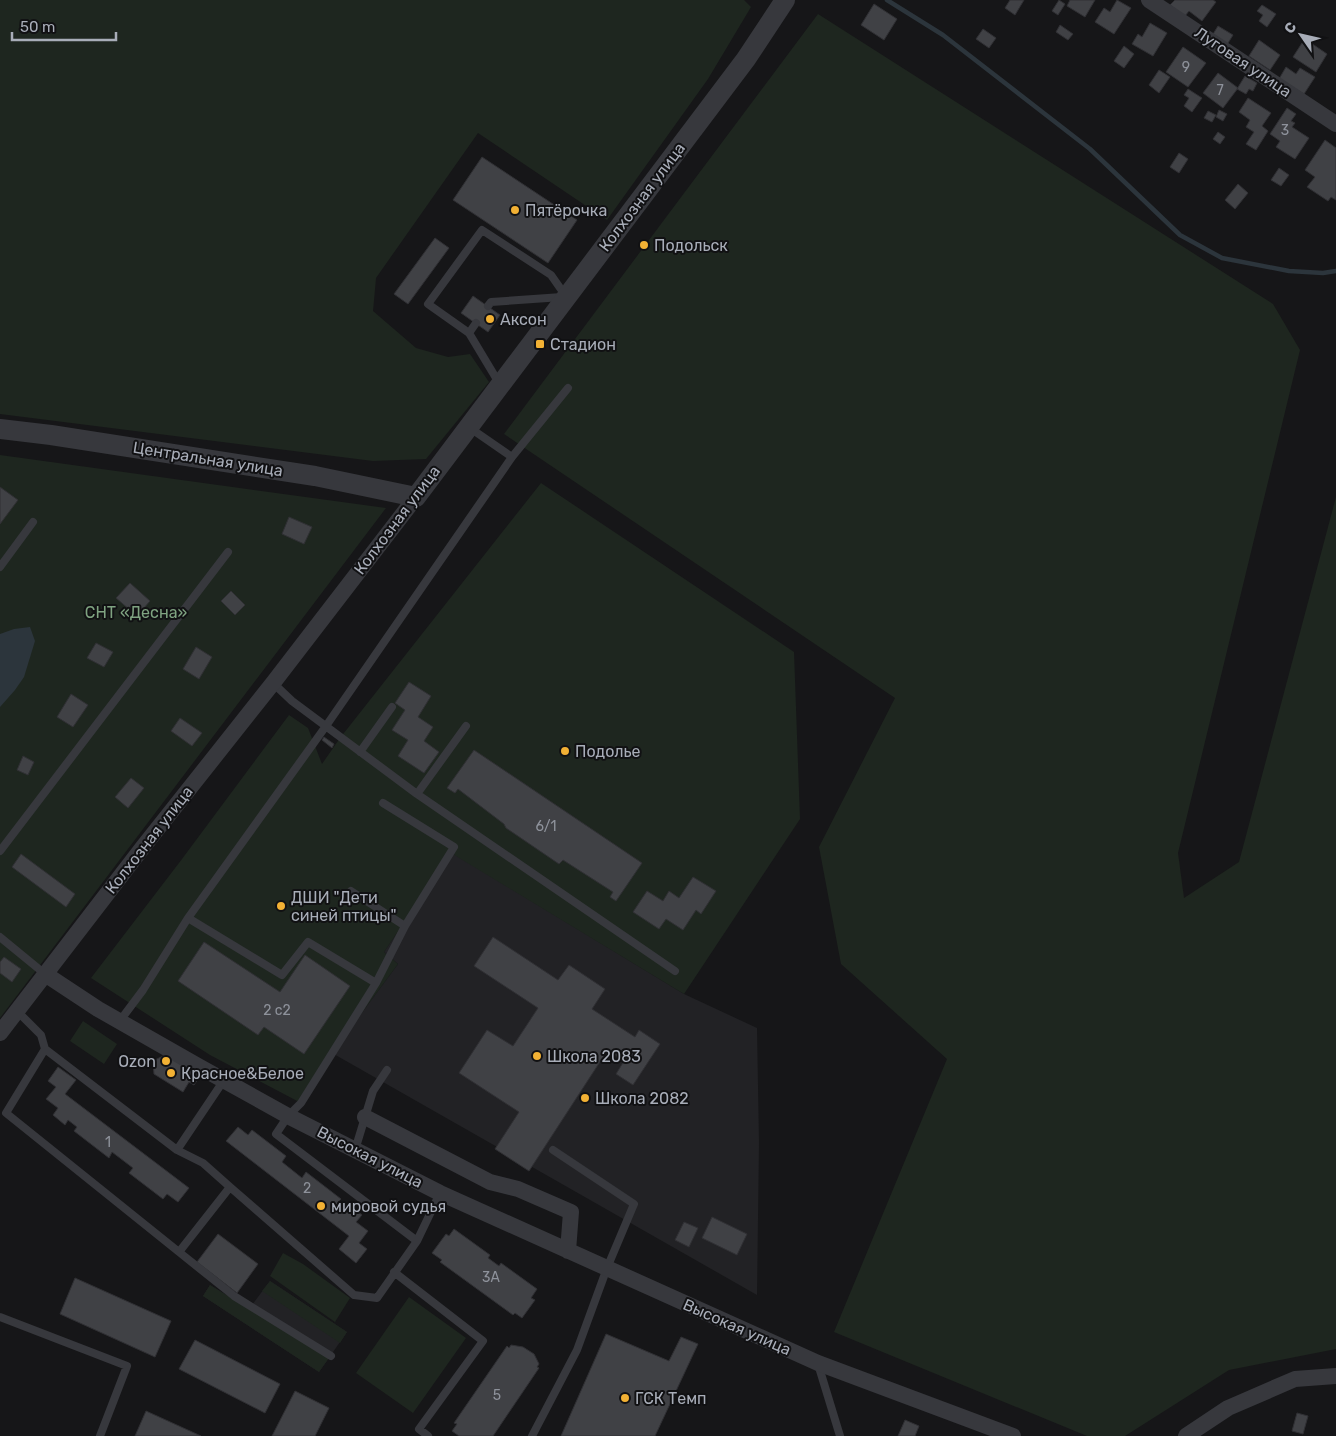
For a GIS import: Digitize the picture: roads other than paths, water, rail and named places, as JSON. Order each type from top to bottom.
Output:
[{"type":"street","name":"Колхозная улица","points":[[0,1033],[416,497],[746,59],[785,0]]},
{"type":"street","name":"Луговая улица","points":[[1149,0],[1336,124]]},
{"type":"street","name":"Центральная улица","points":[[0,429],[51,435],[315,476],[416,497]]},
{"type":"street","name":"Высокая улица","points":[[45,974],[119,1022],[288,1116],[440,1193],[818,1363],[1013,1436]]},
{"type":"street","points":[[365,1117],[490,1182],[518,1189],[571,1212],[568,1251]]},
{"type":"street","points":[[1186,1436],[1228,1408],[1295,1379],[1336,1376]]},
{"type":"lane","points":[[500,384],[469,333],[428,304],[482,230],[551,276],[566,297]]},
{"type":"lane","points":[[488,306],[491,302],[566,297]]},
{"type":"lane","points":[[469,333],[476,323]]},
{"type":"lane","points":[[119,1022],[143,990],[188,918],[326,726],[512,457],[568,388]]},
{"type":"lane","points":[[468,427],[512,457]]},
{"type":"lane","points":[[0,567],[33,522]]},
{"type":"lane","points":[[0,851],[228,552]]},
{"type":"lane","points":[[273,683],[292,701],[417,794],[675,971]]},
{"type":"lane","points":[[360,752],[392,707]]},
{"type":"lane","points":[[417,794],[466,726]]},
{"type":"lane","points":[[383,803],[454,847],[405,926],[376,983],[300,1103],[288,1116],[276,1134],[417,1241]]},
{"type":"lane","points":[[351,891],[405,926]]},
{"type":"lane","points":[[188,918],[282,975],[308,942],[376,983]]},
{"type":"lane","points":[[0,937],[45,974]]},
{"type":"lane","points":[[17,1011],[41,1035],[45,1049],[176,1150],[204,1163],[354,1295],[377,1298],[417,1241],[440,1193]]},
{"type":"lane","points":[[45,1049],[6,1113],[234,1296],[331,1356]]},
{"type":"lane","points":[[355,1150],[373,1090],[387,1070]]},
{"type":"lane","points":[[176,1150],[224,1080]]},
{"type":"lane","points":[[532,1436],[577,1350],[634,1204],[553,1150]]},
{"type":"lane","points":[[179,1252],[230,1187]]},
{"type":"lane","points":[[394,1272],[483,1341],[419,1429],[428,1436]]},
{"type":"lane","points":[[0,1317],[127,1366],[100,1436]]},
{"type":"lane","points":[[818,1363],[840,1436]]},
{"type":"waterway","points":[[887,0],[943,35],[1090,149],[1180,235],[1222,258],[1289,271],[1323,273],[1336,271]]},
{"type":"place","name":"Пятёрочка","points":[[515,210]]},
{"type":"place","name":"Подольск","points":[[644,245]]},
{"type":"place","name":"Аксон","points":[[490,319]]},
{"type":"place","name":"Стадион","points":[[540,344]]},
{"type":"place","name":"Подолье","points":[[565,751]]},
{"type":"place","name":"ДШИ \"Дети синей птицы\"","points":[[281,906]]},
{"type":"place","name":"Школа 2083","points":[[537,1056]]},
{"type":"place","name":"Ozon","points":[[166,1061]]},
{"type":"place","name":"Красное&Белое","points":[[171,1073]]},
{"type":"place","name":"Школа 2082","points":[[585,1098]]},
{"type":"place","name":"мировой судья","points":[[321,1206]]},
{"type":"place","name":"ГСК Темп","points":[[625,1398]]},
{"type":"park label","name":"СНТ «Десна»","points":[[136,612]]}]
